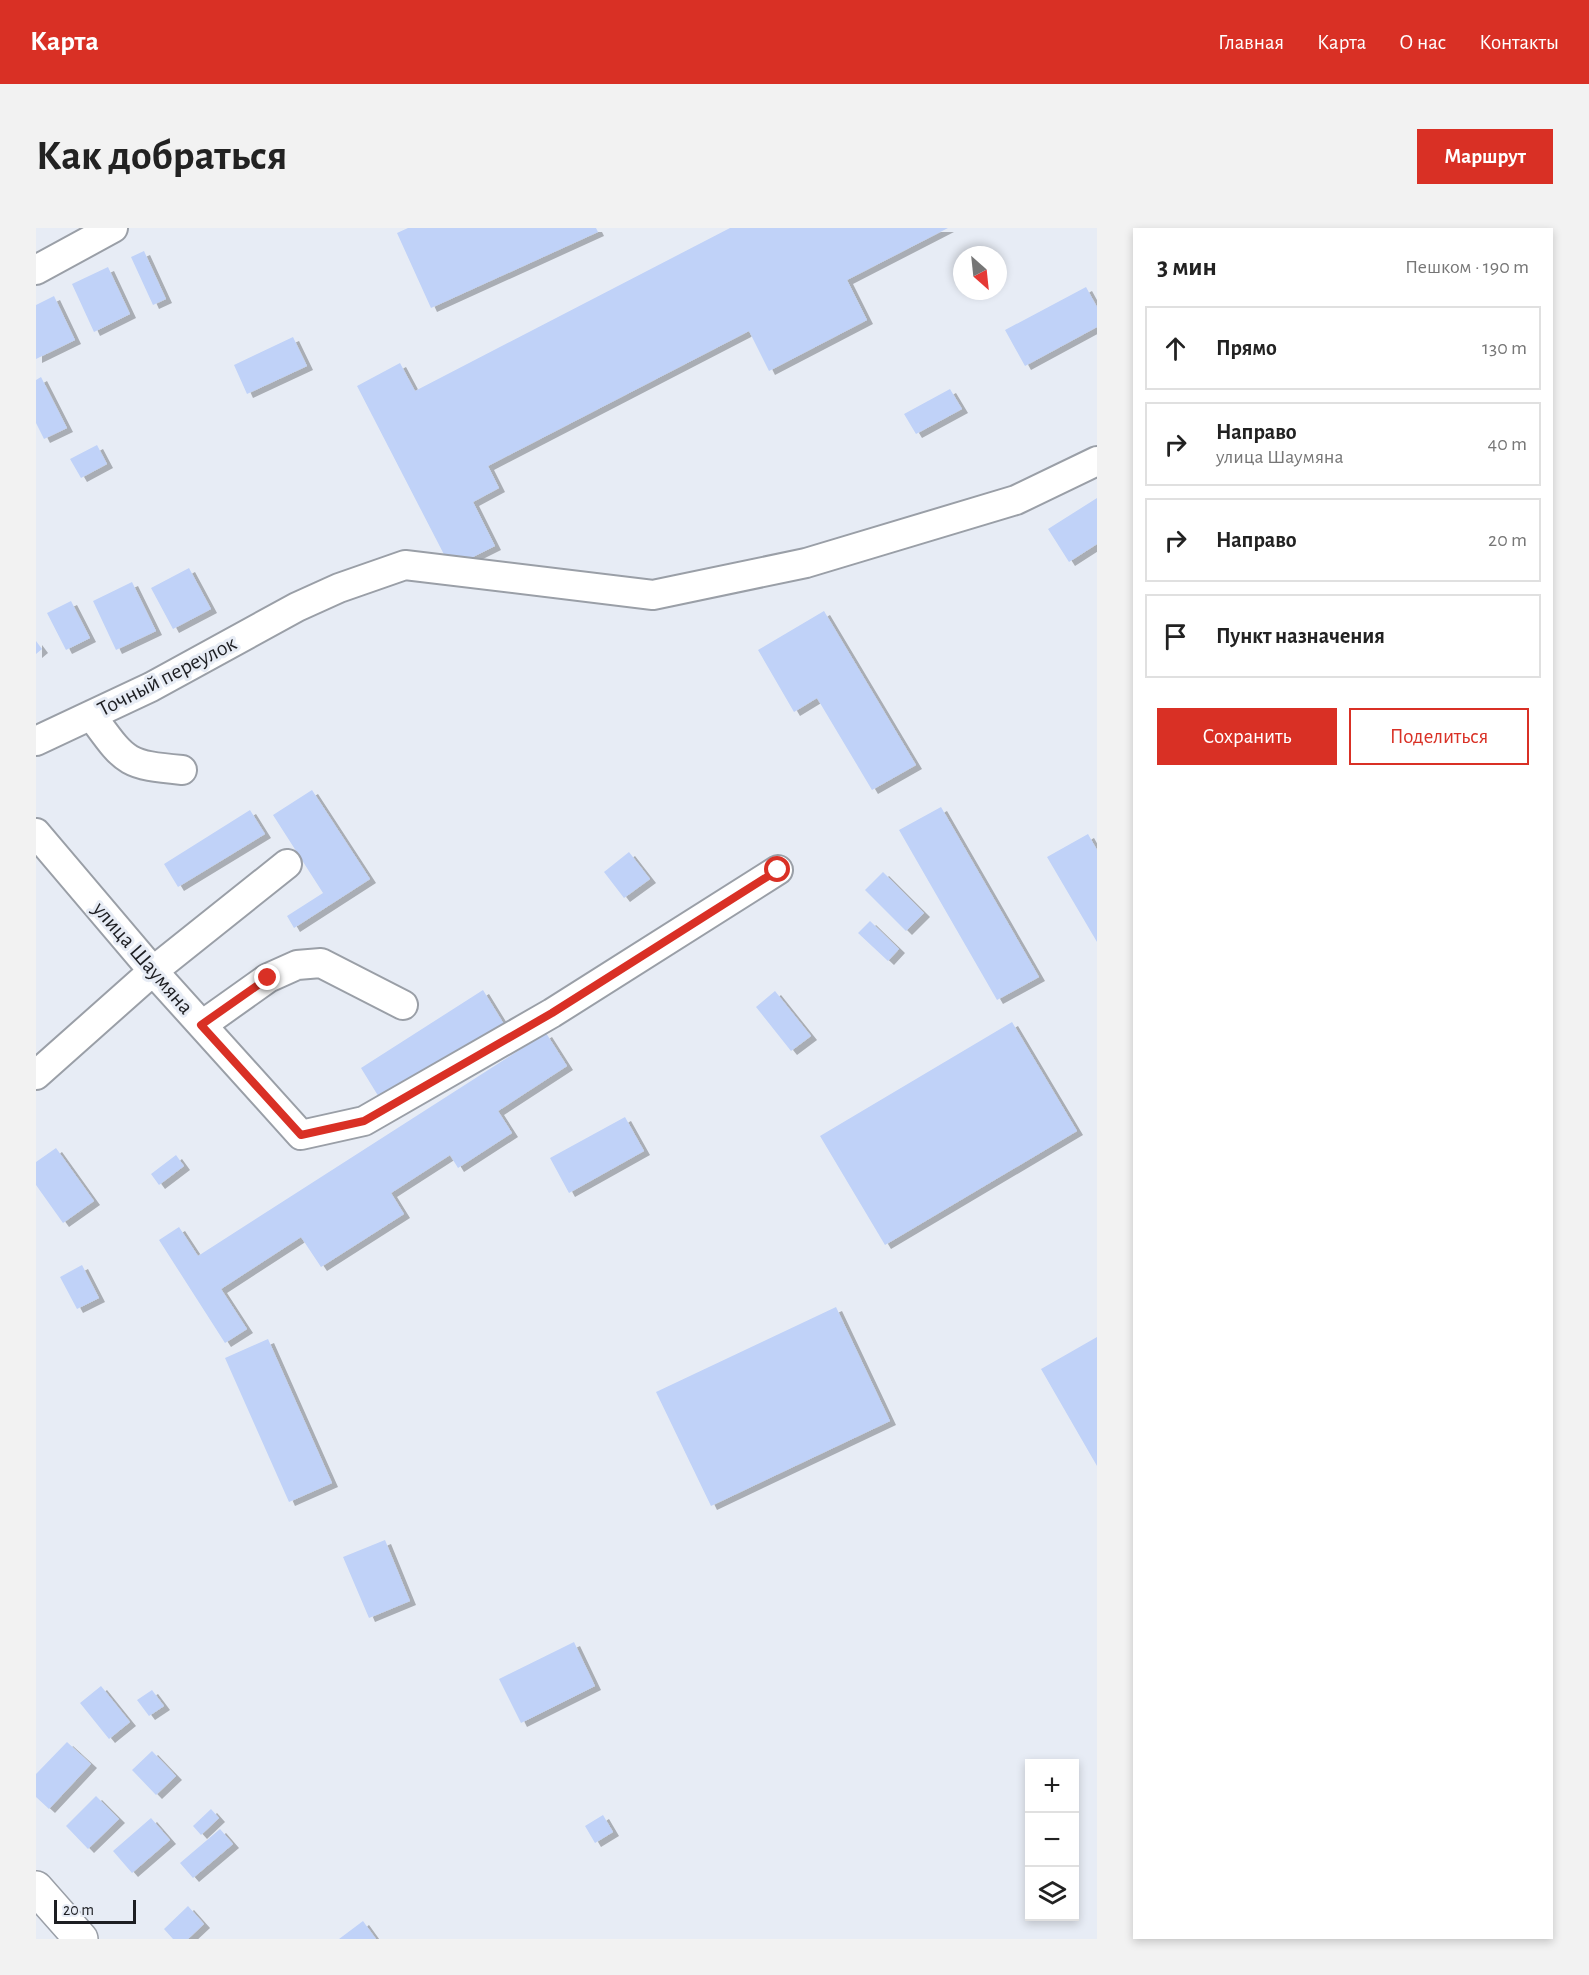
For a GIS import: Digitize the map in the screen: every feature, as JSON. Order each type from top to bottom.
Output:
[{"type":"main road","points":[[36,1888],[81,1939]]},
{"type":"street","points":[[36,270],[113,228]]},
{"type":"street","name":"Точный переулок","points":[[36,741],[151,687],[297,608],[339,588],[405,565],[653,595],[744,578],[828,557],[1016,500],[1097,461]]},
{"type":"street","points":[[91,716],[119,753],[141,767],[182,770]]},
{"type":"street","name":"улица Шаумяна","points":[[36,833],[153,972],[301,1135],[364,1121],[552,1013],[778,870]]},
{"type":"street","points":[[36,1075],[153,972],[287,864]]},
{"type":"street","points":[[201,1025],[268,978],[297,965],[321,963],[403,1005]]},
{"type":"building","points":[[408,228],[596,228],[598,232],[431,308],[397,233]]},
{"type":"building","points":[[730,228],[948,228],[847,280],[867,320],[769,371],[749,331],[488,466],[499,488],[473,502],[495,546],[451,568],[357,386],[400,363],[415,391]]},
{"type":"building","points":[[144,251],[166,299],[153,305],[131,257]]},
{"type":"building","points":[[108,267],[130,314],[94,332],[72,284]]},
{"type":"building","points":[[1086,287],[1097,307],[1097,327],[1025,366],[1005,330]]},
{"type":"building","points":[[54,296],[75,340],[36,359],[36,305]]},
{"type":"building","points":[[293,337],[307,366],[247,394],[234,365]]},
{"type":"building","points":[[41,377],[67,428],[44,439],[36,423],[36,380]]},
{"type":"building","points":[[950,389],[962,409],[916,434],[904,414]]},
{"type":"building","points":[[97,445],[107,464],[81,478],[70,459]]},
{"type":"building","points":[[1097,498],[1097,544],[1069,562],[1048,529]]},
{"type":"building","points":[[189,568],[211,609],[173,629],[151,588]]},
{"type":"building","points":[[132,582],[156,631],[116,650],[93,601]]},
{"type":"building","points":[[71,601],[90,638],[66,650],[47,613]]},
{"type":"building","points":[[824,611],[916,765],[872,790],[817,698],[794,712],[758,650]]},
{"type":"building","points":[[36,641],[42,649],[36,654]]},
{"type":"building","points":[[312,790],[370,879],[294,928],[287,916],[323,893],[273,815]]},
{"type":"building","points":[[941,807],[1039,977],[997,1000],[899,830]]},
{"type":"building","points":[[250,810],[265,834],[178,887],[164,864]]},
{"type":"building","points":[[1088,834],[1097,850],[1097,942],[1047,857]]},
{"type":"building","points":[[629,852],[650,879],[624,898],[604,872]]},
{"type":"building","points":[[883,872],[924,913],[906,931],[865,890]]},
{"type":"building","points":[[870,921],[899,949],[888,961],[858,933]]},
{"type":"building","points":[[483,990],[507,1029],[385,1107],[361,1068]]},
{"type":"building","points":[[775,991],[811,1036],[791,1051],[756,1007]]},
{"type":"building","points":[[1012,1022],[1077,1131],[885,1245],[820,1136]]},
{"type":"building","points":[[546,1033],[567,1066],[498,1111],[512,1133],[458,1168],[450,1155],[391,1193],[404,1214],[321,1267],[301,1237],[221,1289],[247,1329],[225,1343],[159,1240],[179,1227],[198,1256]]},
{"type":"building","points":[[625,1117],[644,1151],[569,1193],[550,1158]]},
{"type":"building","points":[[56,1148],[94,1201],[63,1223],[36,1185],[36,1162]]},
{"type":"building","points":[[176,1155],[184,1166],[159,1185],[151,1174]]},
{"type":"building","points":[[82,1265],[99,1298],[77,1309],[60,1277]]},
{"type":"building","points":[[836,1307],[890,1421],[711,1506],[656,1392]]},
{"type":"building","points":[[1097,1337],[1097,1466],[1041,1369]]},
{"type":"building","points":[[268,1339],[332,1483],[289,1502],[225,1358]]},
{"type":"building","points":[[385,1540],[410,1601],[369,1618],[343,1557]]},
{"type":"building","points":[[574,1642],[595,1686],[521,1723],[499,1679]]},
{"type":"building","points":[[101,1686],[130,1722],[109,1739],[80,1703]]},
{"type":"building","points":[[152,1690],[164,1706],[149,1716],[137,1700]]},
{"type":"building","points":[[67,1742],[91,1764],[49,1809],[36,1797],[36,1774]]},
{"type":"building","points":[[152,1751],[176,1776],[156,1795],[132,1770]]},
{"type":"building","points":[[96,1796],[119,1819],[88,1849],[66,1826]]},
{"type":"building","points":[[211,1809],[219,1818],[201,1835],[193,1826]]},
{"type":"building","points":[[603,1815],[613,1832],[595,1843],[585,1826]]},
{"type":"building","points":[[151,1818],[170,1840],[132,1873],[113,1851]]},
{"type":"building","points":[[220,1829],[233,1844],[193,1878],[180,1863]]},
{"type":"building","points":[[188,1906],[204,1924],[188,1939],[173,1939],[164,1929]]},
{"type":"building","points":[[363,1921],[376,1939],[339,1939]]},
{"type":"route","points":[[268,978],[201,1025],[301,1135],[364,1121],[552,1013],[778,870]]}]
